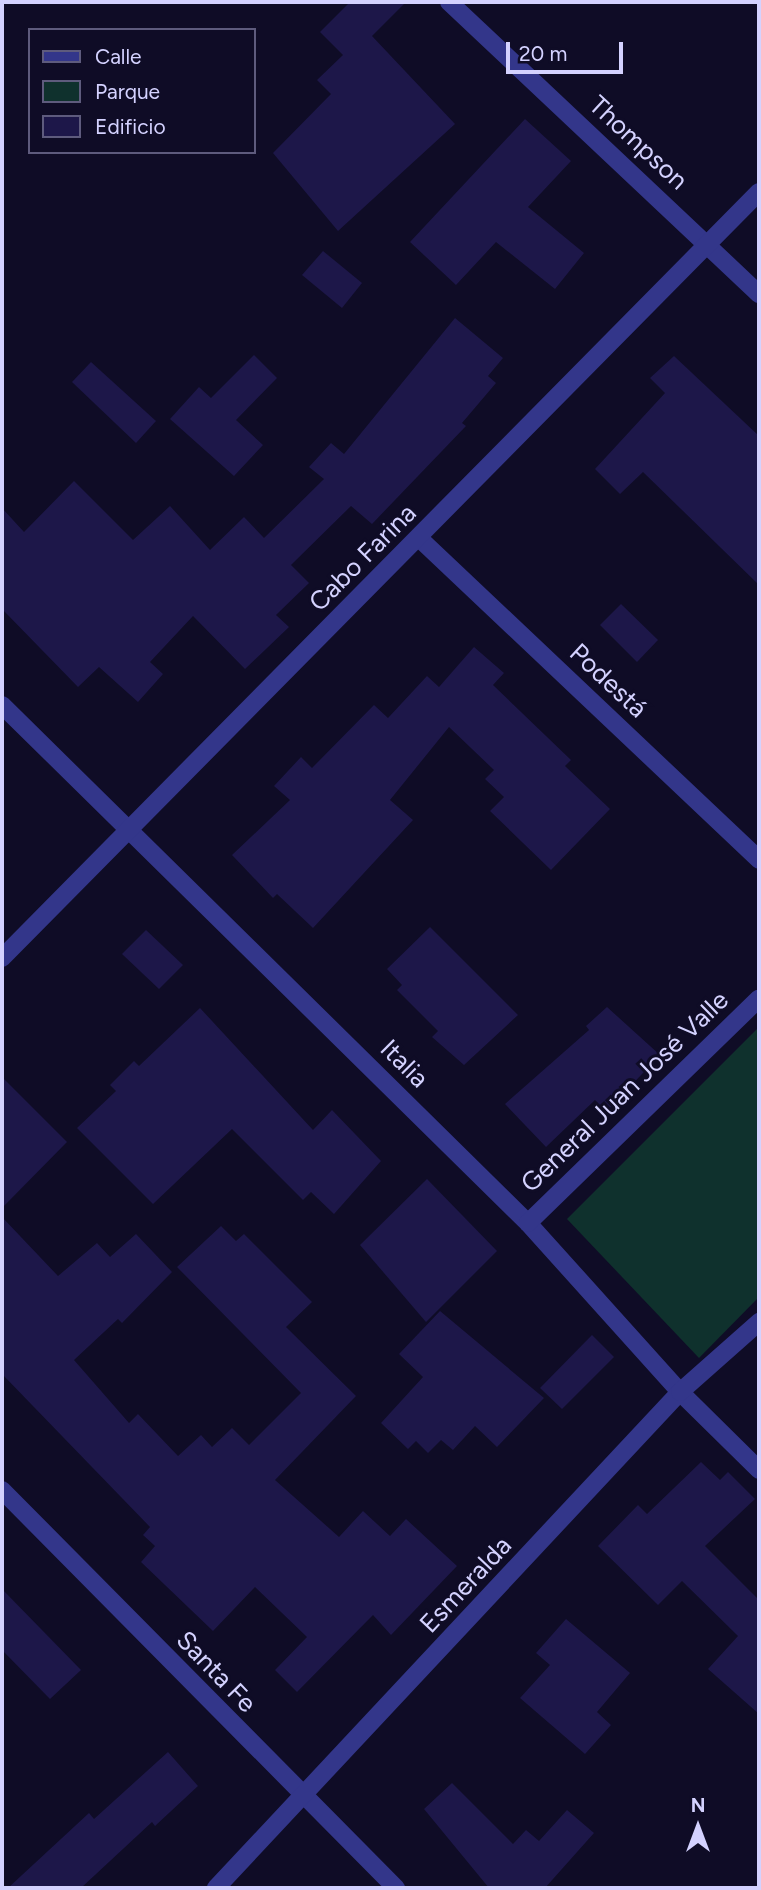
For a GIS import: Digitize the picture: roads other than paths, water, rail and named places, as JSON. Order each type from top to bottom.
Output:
[{"type":"street","name":"Thompson","points":[[449,2],[759,294]]},
{"type":"street","name":"Cabo Farina","points":[[2,958],[127,827],[420,539],[759,192]]},
{"type":"street","name":"Podestá","points":[[420,539],[759,860]]},
{"type":"street","name":"Italia","points":[[2,705],[528,1223],[680,1392],[759,1470]]},
{"type":"street","name":"General Juan José Valle","points":[[528,1223],[759,998]]},
{"type":"street","name":"Esmeralda","points":[[216,1888],[303,1799],[680,1392],[759,1322]]},
{"type":"street","name":"Santa Fe","points":[[2,1490],[303,1799],[396,1888]]}]
